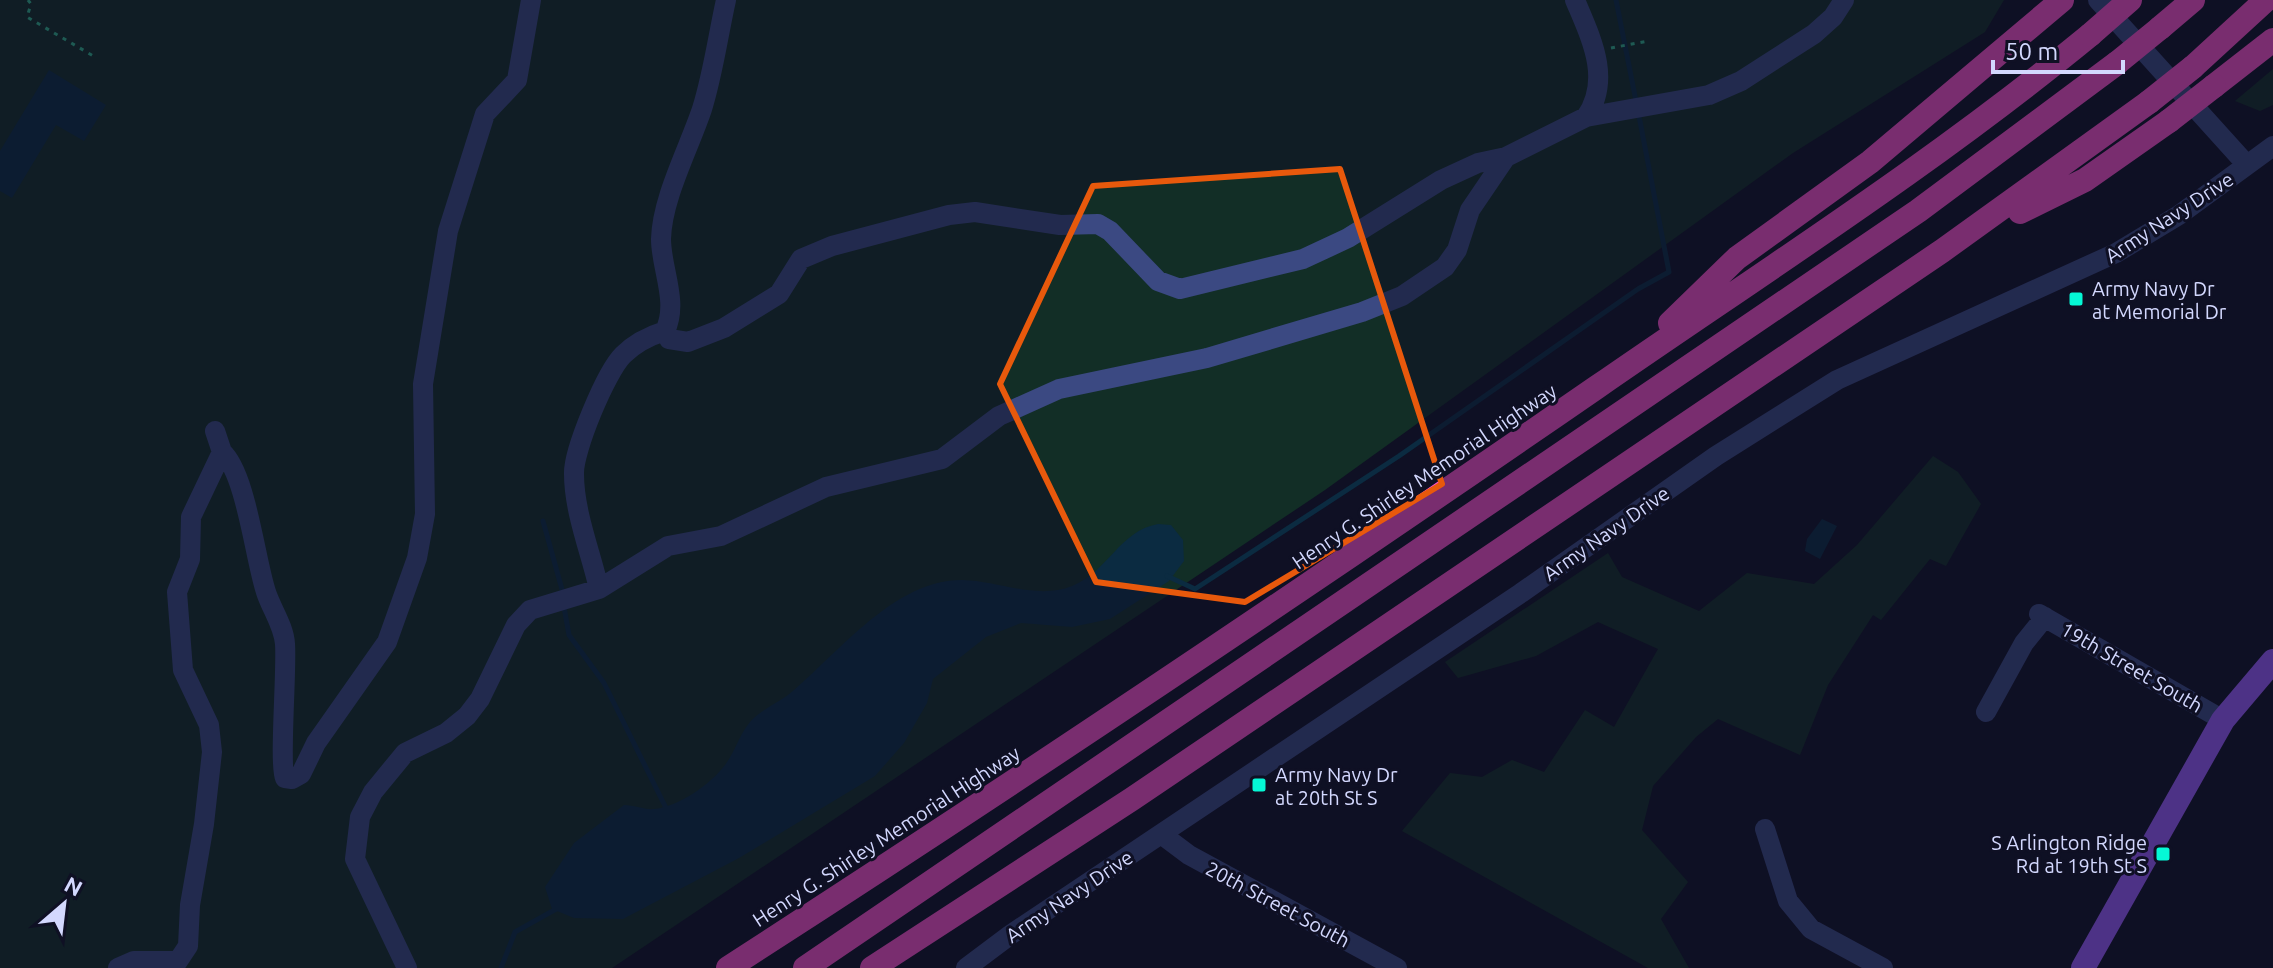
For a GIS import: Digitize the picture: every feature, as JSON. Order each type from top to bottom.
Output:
[{"type":"highway","name":"Henry G. Shirley Memorial Highway","points":[[728,968],[1127,705],[1939,153],[2130,0]]},
{"type":"highway","points":[[805,968],[1931,202],[2117,63],[2193,0]]},
{"type":"highway","points":[[872,968],[1132,799],[1942,251],[2149,102],[2193,67],[2266,0]]},
{"type":"highway","points":[[1626,367],[1737,258],[1870,162],[2062,1]]},
{"type":"highway","points":[[1942,251],[2085,180],[2169,121],[2273,40]]},
{"type":"main road","points":[[2083,968],[2223,720],[2273,661]]},
{"type":"street","points":[[215,431],[222,452],[236,474],[265,591],[285,640],[286,714],[281,769],[285,778],[292,779],[301,774],[316,743],[387,642],[417,558],[425,514],[423,384],[448,231],[485,114],[517,80],[531,0]]},
{"type":"street","points":[[726,0],[703,106],[672,189],[661,238],[670,290],[665,331],[669,339],[681,343],[724,328],[779,294],[801,259],[832,246],[936,218],[975,212],[1060,225],[1098,224],[1110,231],[1158,281],[1180,289],[1303,259],[1348,238],[1441,180],[1478,163],[1506,157],[1586,117],[1625,113],[1709,95],[1741,81],[1814,34],[1833,17],[1844,0]]},
{"type":"street","points":[[1575,0],[1595,50],[1600,84],[1594,105],[1586,117]]},
{"type":"street","points":[[2098,0],[2247,165]]},
{"type":"street","name":"Army Navy Drive","points":[[966,968],[1521,593],[1716,456],[1837,380],[2116,253],[2179,215],[2273,146]]},
{"type":"street","points":[[407,968],[355,859],[360,817],[373,792],[405,753],[446,733],[467,716],[480,699],[516,625],[530,610],[546,602],[590,593],[668,546],[721,536],[788,503],[847,481],[942,459],[999,416],[1059,389],[1207,358],[1362,312],[1402,296],[1445,267],[1457,250],[1476,198],[1506,157]]},
{"type":"street","points":[[590,593],[573,472],[577,451],[620,358],[638,342],[665,331]]},
{"type":"street","points":[[118,968],[134,961],[178,961],[188,946],[190,905],[209,789],[211,737],[183,670],[177,592],[190,559],[191,517],[222,452]]},
{"type":"street","name":"19th Street South","points":[[1986,712],[2042,616],[2223,720]]},
{"type":"street","points":[[1765,829],[1788,901],[1811,929],[1883,968]]},
{"type":"street","name":"20th Street South","points":[[1161,834],[1189,855],[1397,968]]},
{"type":"path","points":[[28,0],[31,4],[27,17],[95,57]]},
{"type":"path","points":[[1595,50],[1648,41]]},
{"type":"highlighted area","points":[[1340,169],[1442,484],[1245,602],[1096,582],[1000,384],[1093,186]]},
{"type":"green space","points":[[0,0],[2004,0],[1985,32],[1793,153],[1325,490],[612,968],[0,968]]},
{"type":"green space","points":[[2273,69],[2273,105],[2260,111],[2235,101]]},
{"type":"green space","points":[[1933,456],[1958,472],[1981,504],[1946,566],[1930,559],[1881,620],[1873,615],[1828,685],[1800,755],[1718,719],[1696,737],[1653,786],[1642,830],[1688,882],[1661,919],[1689,968],[1648,968],[1402,831],[1450,773],[1482,777],[1512,760],[1544,772],[1585,710],[1614,727],[1658,649],[1598,622],[1536,656],[1458,678],[1445,662],[1608,553],[1622,577],[1699,611],[1747,573],[1814,584],[1857,545]]},
{"type":"water","points":[[49,70],[106,105],[84,141],[56,125],[12,198],[0,191],[0,151]]},
{"type":"water","points":[[1822,519],[1837,526],[1820,559],[1805,551],[1807,539]]},
{"type":"water","points":[[1158,524],[1171,525],[1183,540],[1184,561],[1169,581],[1110,619],[1072,627],[1021,623],[986,637],[933,679],[927,703],[904,743],[875,776],[739,858],[623,919],[574,918],[552,909],[545,887],[574,843],[624,805],[651,809],[663,807],[703,787],[725,765],[755,717],[789,694],[850,637],[892,604],[938,583],[963,580],[1032,591],[1059,590],[1084,580],[1133,535]]},
{"type":"waterway","points":[[1616,0],[1636,101]]},
{"type":"waterway","points":[[1167,576],[1195,589],[1399,456],[1638,289],[1669,272],[1638,111]]},
{"type":"waterway","points":[[543,521],[563,593]]},
{"type":"waterway","points":[[564,607],[569,635],[604,683],[667,810]]},
{"type":"waterway","points":[[501,968],[515,932],[558,908]]},
{"type":"place","name":"Army Navy Dr at Memorial Dr","points":[[2076,299]]},
{"type":"place","name":"Army Navy Dr at 20th St S","points":[[1259,785]]},
{"type":"place","name":"S Arlington Ridge Rd at 19th St S","points":[[2163,854]]}]
